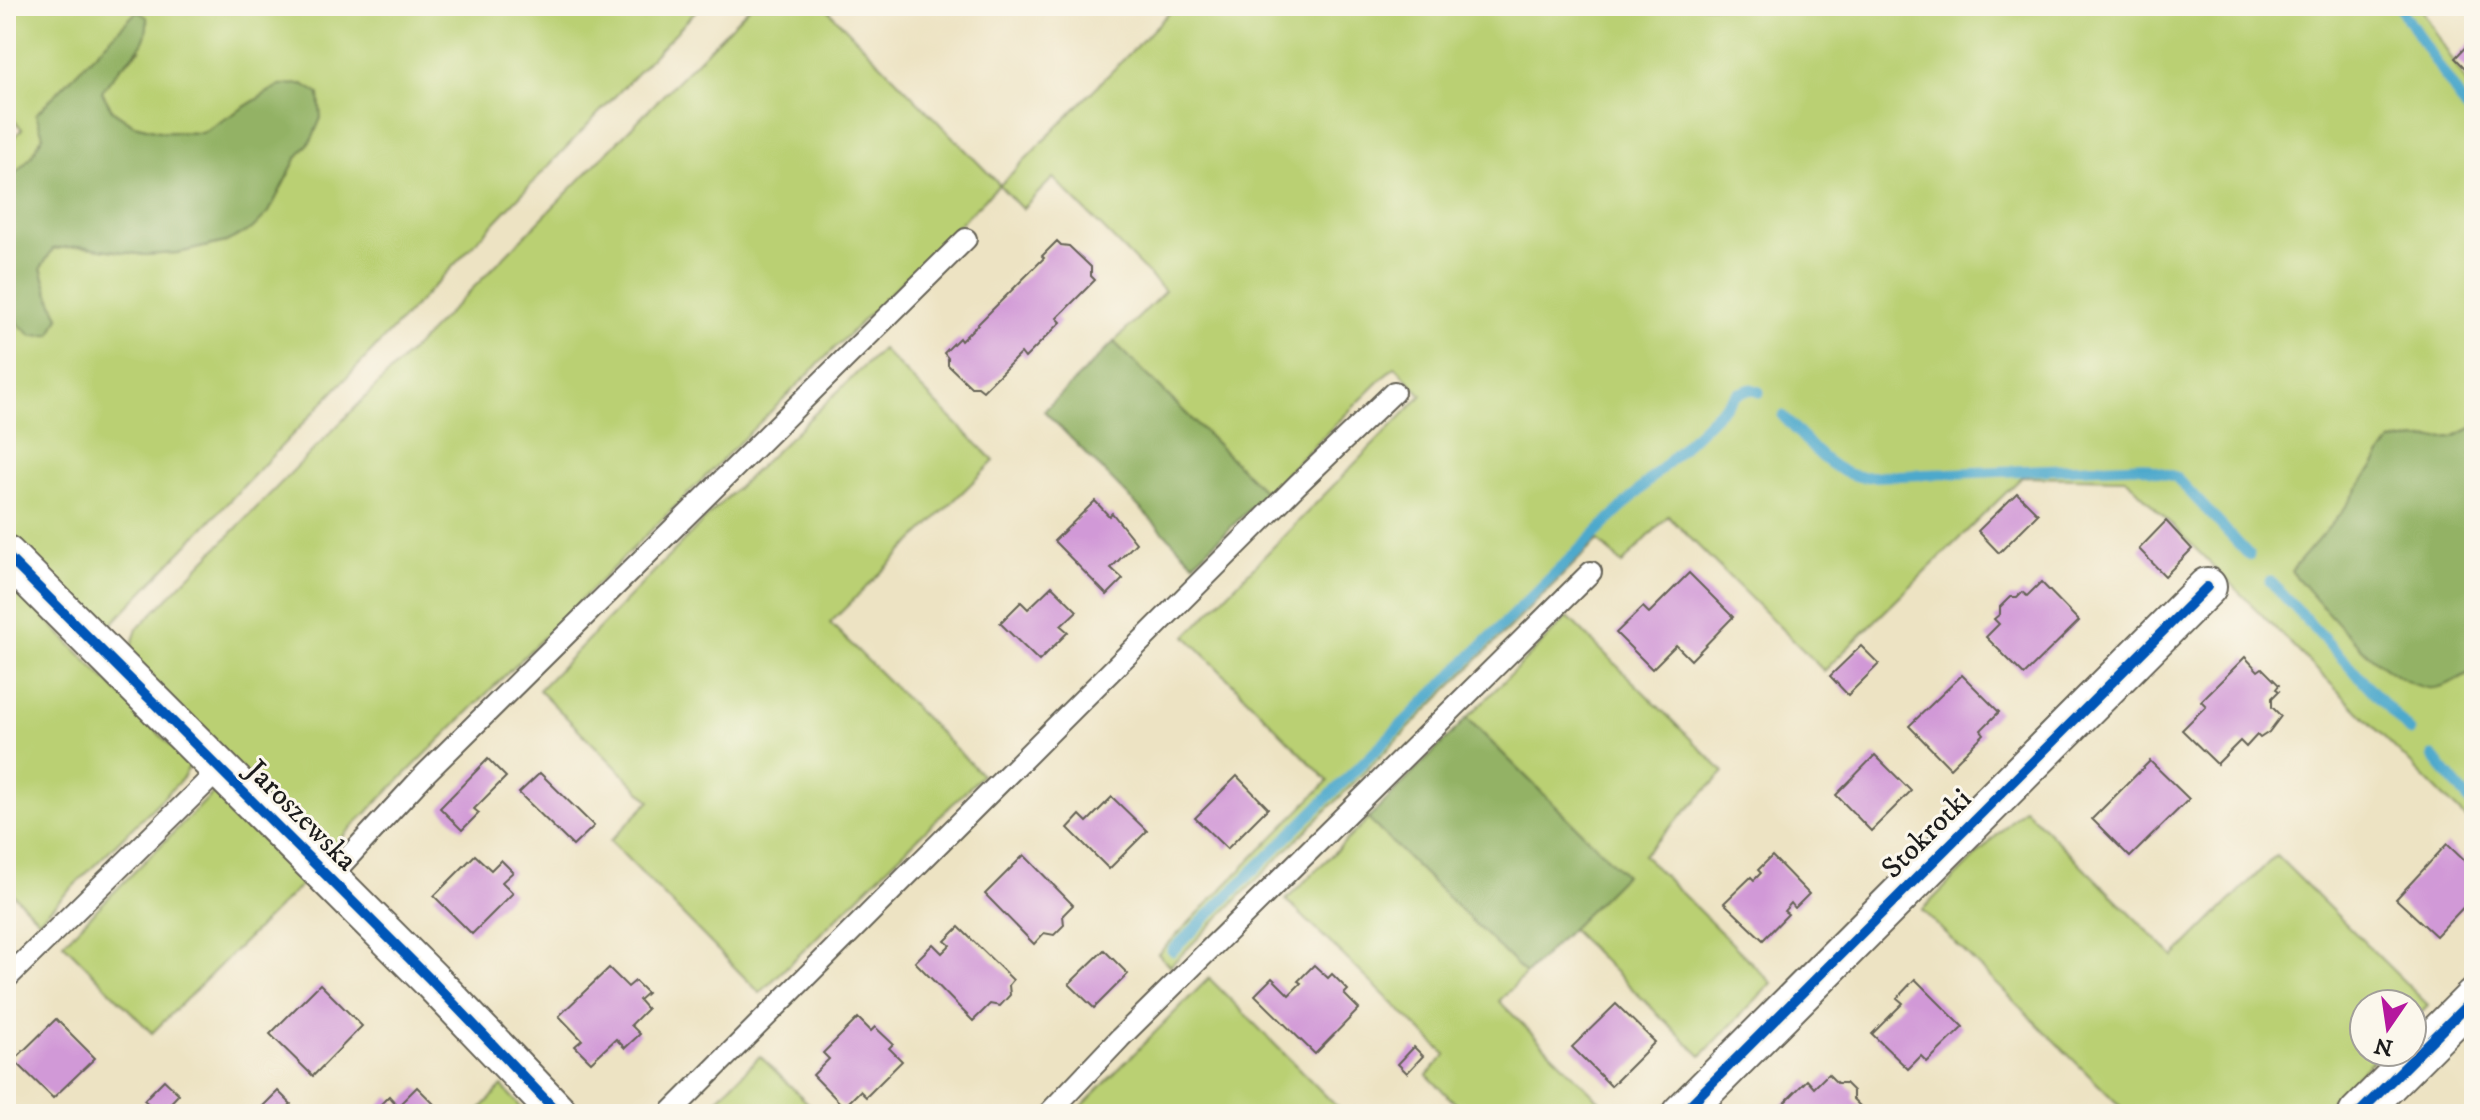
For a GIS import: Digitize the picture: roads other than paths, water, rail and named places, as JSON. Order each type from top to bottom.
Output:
[{"type":"street","name":"Jaroszewska","points":[[6,555],[329,878],[559,1114]]},
{"type":"street","name":"Stokrotki","points":[[1681,1114],[2207,587]]},
{"type":"street","points":[[2358,1114],[2474,998]]},
{"type":"lane","points":[[329,878],[426,773],[966,239]]},
{"type":"lane","points":[[669,1114],[1298,484],[1394,392]]},
{"type":"lane","points":[[1048,1114],[1120,1038],[1591,572]]},
{"type":"lane","points":[[6,979],[220,769]]},
{"type":"waterway","points":[[2399,6],[2474,120]]},
{"type":"waterway","points":[[1172,951],[1737,394],[1751,389],[1759,392]]},
{"type":"waterway","points":[[1783,416],[1828,462],[1861,477],[2138,466],[2176,477],[2249,555]]},
{"type":"waterway","points":[[2270,581],[2410,731]]},
{"type":"waterway","points":[[2433,757],[2474,806]]}]
